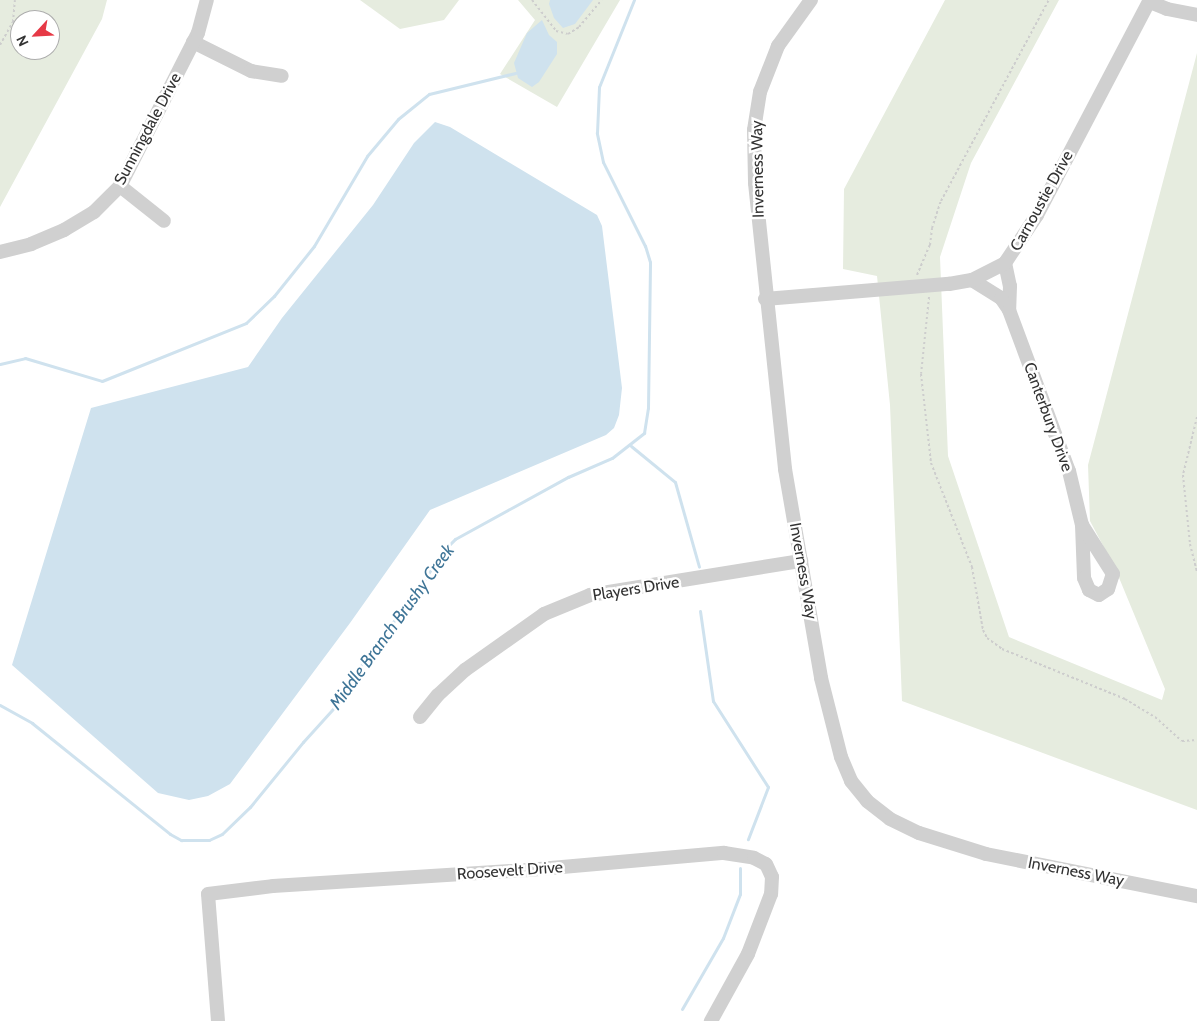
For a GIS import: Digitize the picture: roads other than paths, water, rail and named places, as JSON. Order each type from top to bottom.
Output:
[{"type":"street","name":"Sunningdale Drive","points":[[0,252],[31,244],[64,230],[94,212],[120,186],[193,42],[207,0]]},
{"type":"street","name":"Inverness Way","points":[[811,0],[778,46],[760,92],[754,130],[755,183],[764,299],[784,469],[821,678],[841,757],[851,781],[867,801],[890,819],[919,833],[986,854],[1197,896]]},
{"type":"street","points":[[1150,1],[1166,9],[1197,15]]},
{"type":"street","name":"Carnoustie Drive","points":[[764,299],[923,287],[972,280],[1005,263],[1037,215],[1150,1]]},
{"type":"street","points":[[193,42],[251,71],[282,76]]},
{"type":"street","points":[[120,186],[164,221]]},
{"type":"street","name":"Canterbury Drive","points":[[1005,263],[1010,286],[1009,310]]},
{"type":"street","name":"Canterbury Drive","points":[[972,280],[1001,298],[1009,310],[1054,424],[1082,525]]},
{"type":"street","name":"Players Drive","points":[[420,717],[438,695],[465,670],[544,614],[581,599],[801,561]]},
{"type":"street","name":"Roosevelt Drive","points":[[218,1021],[208,894],[273,886],[528,870],[724,853],[754,858],[766,864],[769,871],[771,894],[748,954],[711,1021]]},
{"type":"water","points":[[550,0],[593,0],[575,24],[563,28],[554,18],[549,4]]},
{"type":"water","points":[[542,20],[549,35],[557,42],[557,54],[539,82],[532,87],[518,78],[514,63],[527,33]]},
{"type":"water","points":[[435,122],[450,127],[597,215],[602,226],[622,388],[619,415],[614,428],[606,435],[430,510],[350,623],[230,784],[208,796],[189,800],[158,793],[12,665],[91,408],[248,367],[282,318],[373,205],[414,143]]},
{"type":"waterway","name":"Middle Branch Brushy Creek","points":[[0,705],[32,723],[170,834],[181,840],[209,840],[222,834],[250,807],[303,742],[340,701],[368,654],[418,590],[441,553],[455,539],[568,477],[612,458],[644,433],[648,408],[650,262],[645,246],[603,162],[597,133],[599,87],[634,0]]},
{"type":"waterway","points":[[0,364],[25,358],[102,381],[246,323],[274,296],[314,246],[367,156],[398,119],[429,94],[515,73]]},
{"type":"waterway","points":[[631,446],[675,482],[699,567]]},
{"type":"waterway","points":[[700,611],[713,701],[768,787],[748,839]]},
{"type":"waterway","points":[[682,1009],[723,938],[740,894],[740,868]]}]
